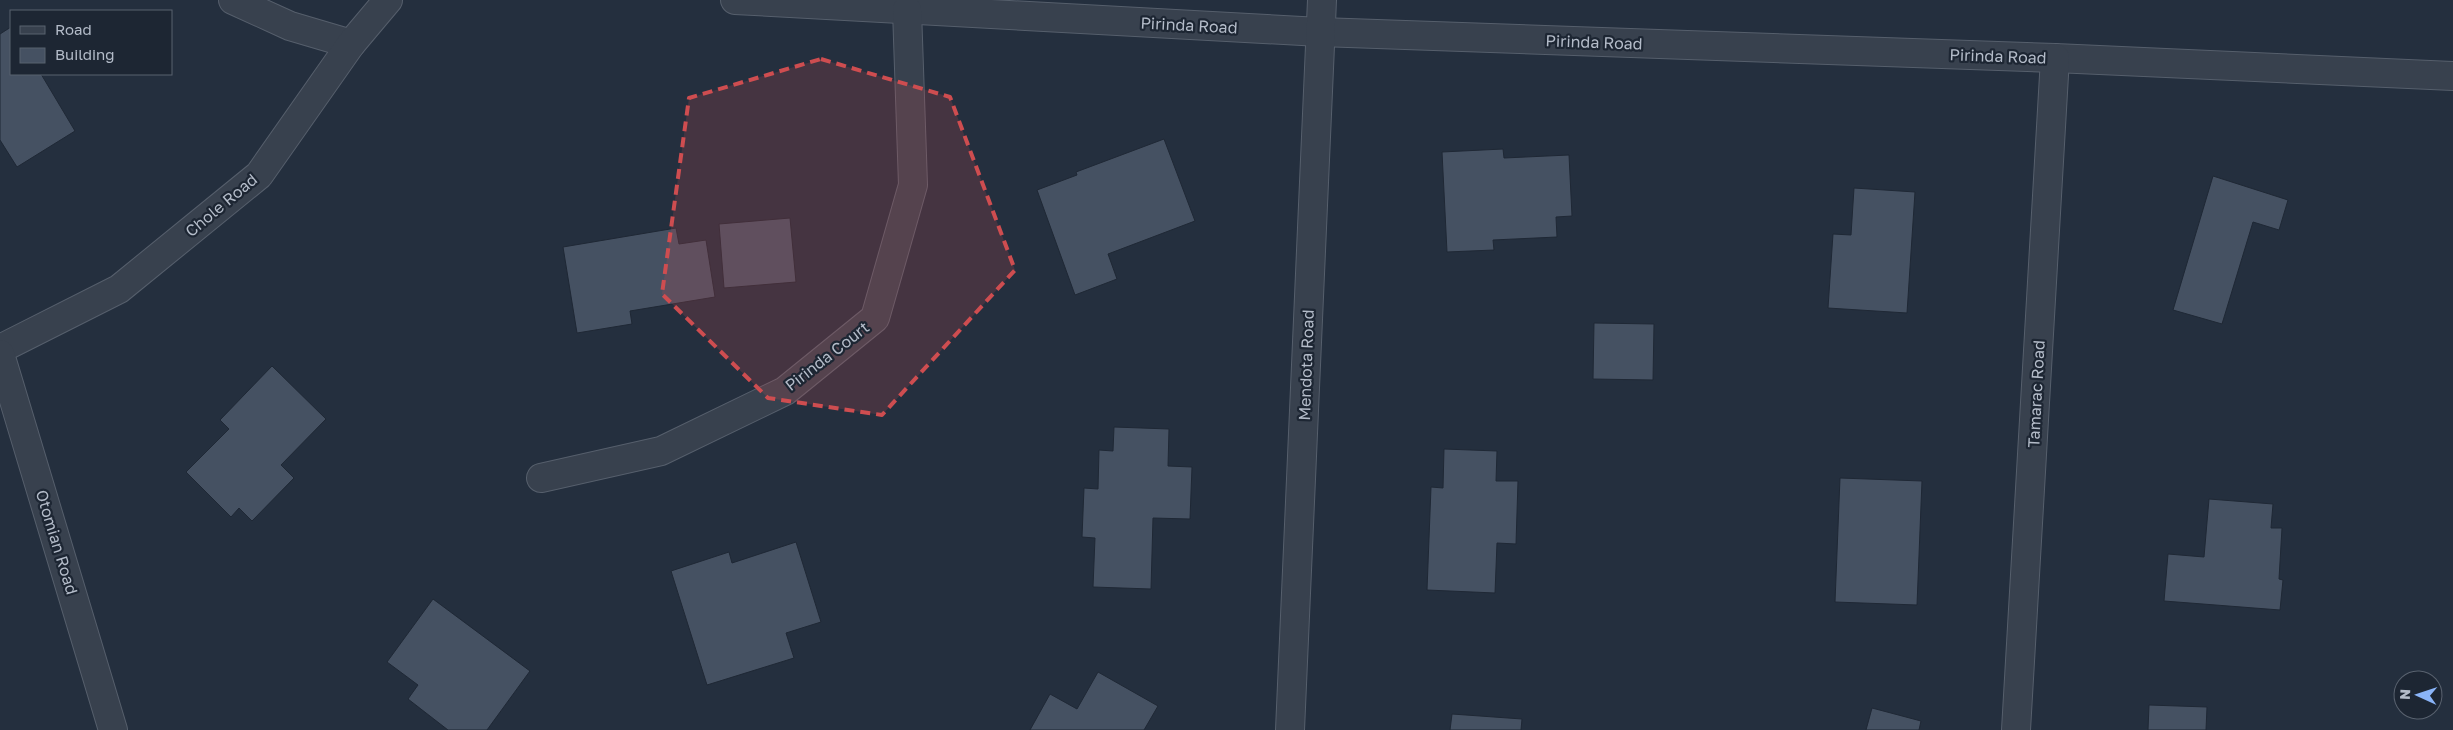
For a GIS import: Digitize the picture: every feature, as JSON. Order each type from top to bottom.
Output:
[{"type":"street","points":[[233,0],[290,26],[352,44]]},
{"type":"street","name":"Chole Road","points":[[0,349],[119,288],[259,175],[352,44],[388,0]]},
{"type":"street","name":"Pirinda Road","points":[[735,0],[1320,32],[2055,58],[2453,76]]},
{"type":"street","name":"Mendota Road","points":[[1290,730],[1322,0]]},
{"type":"street","name":"Pirinda Court","points":[[541,478],[661,451],[785,391],[875,318],[913,185],[907,10]]},
{"type":"street","name":"Tamarac Road","points":[[2016,730],[2055,58]]},
{"type":"street","name":"Otomian Road","points":[[0,354],[113,730]]},
{"type":"highlighted area","points":[[821,59],[950,97],[1015,270],[882,415],[768,398],[662,294],[689,98]]},
{"type":"building","points":[[10,28],[10,75],[42,75],[75,131],[17,167],[0,140],[0,34]]},
{"type":"building","points":[[1164,139],[1195,221],[1108,254],[1117,279],[1075,295],[1037,190],[1077,175],[1076,172]]},
{"type":"building","points":[[1503,149],[1504,158],[1569,155],[1572,216],[1556,217],[1557,237],[1493,240],[1494,250],[1447,252],[1442,152]]},
{"type":"building","points":[[2213,176],[2288,200],[2279,230],[2253,222],[2222,324],[2173,310]]},
{"type":"building","points":[[1854,188],[1915,192],[1907,313],[1828,308],[1833,234],[1851,235]]},
{"type":"building","points":[[790,218],[796,282],[724,288],[719,224]]},
{"type":"building","points":[[676,228],[679,244],[706,240],[715,297],[630,311],[632,324],[577,333],[563,247]]},
{"type":"building","points":[[1594,323],[1654,324],[1653,380],[1593,379]]},
{"type":"building","points":[[272,366],[326,419],[281,465],[294,478],[252,521],[239,508],[231,517],[186,472],[229,429],[220,420]]},
{"type":"building","points":[[1114,427],[1169,429],[1168,466],[1192,467],[1190,519],[1153,518],[1151,589],[1093,587],[1095,538],[1082,537],[1084,488],[1098,489],[1099,450],[1113,451]]},
{"type":"building","points":[[1444,449],[1497,451],[1496,481],[1518,481],[1516,544],[1497,543],[1495,593],[1427,590],[1431,487],[1443,488]]},
{"type":"building","points":[[1840,478],[1922,481],[1917,605],[1835,602]]},
{"type":"building","points":[[2209,499],[2273,504],[2271,528],[2282,528],[2279,579],[2283,580],[2280,610],[2164,601],[2168,554],[2204,557]]},
{"type":"building","points":[[796,542],[821,622],[786,633],[794,658],[707,685],[671,571],[729,552],[732,563]]},
{"type":"building","points":[[433,599],[530,671],[487,730],[448,730],[408,699],[418,685],[387,662]]},
{"type":"building","points":[[1098,672],[1158,706],[1144,730],[1030,730],[1050,694],[1077,709]]},
{"type":"building","points":[[2149,705],[2207,707],[2206,730],[2148,730]]},
{"type":"building","points":[[1872,708],[1921,721],[1919,730],[1866,730]]},
{"type":"building","points":[[1452,714],[1522,719],[1521,730],[1450,730]]}]
